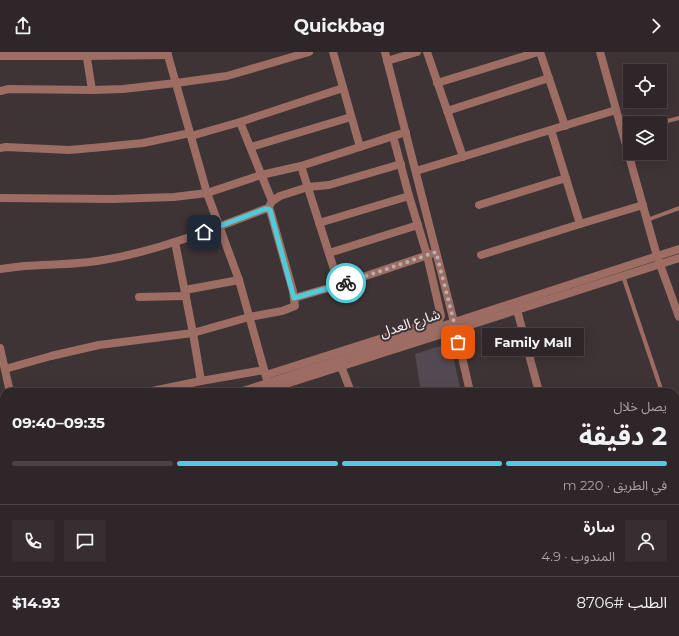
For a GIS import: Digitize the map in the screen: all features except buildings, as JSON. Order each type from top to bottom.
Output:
[{"type":"street","points":[[0,91],[9,89],[123,89],[176,83],[227,76],[291,55],[309,52]]},
{"type":"street","points":[[333,52],[360,147]]},
{"type":"street","points":[[385,52],[455,326],[469,388]]},
{"type":"street","points":[[387,61],[417,52]]},
{"type":"street","points":[[427,52],[463,157]]},
{"type":"street","points":[[438,83],[539,52],[565,126]]},
{"type":"street","points":[[600,52],[616,110],[623,125]]},
{"type":"street","points":[[86,54],[92,90]]},
{"type":"street","points":[[0,56],[167,54],[207,193],[239,280],[266,376]]},
{"type":"street","points":[[447,111],[548,78]]},
{"type":"street","points":[[0,148],[69,150],[104,148],[143,143],[240,122],[343,88]]},
{"type":"street","points":[[416,171],[616,110]]},
{"type":"street","points":[[251,147],[351,117]]},
{"type":"street","points":[[240,122],[272,201]]},
{"type":"street","points":[[551,130],[580,224]]},
{"type":"street","points":[[0,198],[113,199],[174,197],[207,193],[261,175],[301,166],[406,132]]},
{"type":"street","points":[[167,388],[201,381],[266,376],[439,320],[441,316],[427,255],[393,136]]},
{"type":"street","points":[[632,160],[642,205],[657,256],[679,317]]},
{"type":"street","points":[[268,209],[272,201],[280,196],[308,187],[329,184],[401,164]]},
{"type":"street","points":[[301,166],[339,285]]},
{"type":"street","points":[[479,205],[566,178]]},
{"type":"street","points":[[320,223],[409,196]]},
{"type":"street","points":[[481,255],[642,205]]},
{"type":"street","points":[[0,269],[120,257],[175,242],[268,209]]},
{"type":"street","points":[[4,369],[99,345],[193,333],[249,317],[282,311],[295,306],[270,210],[268,209]]},
{"type":"street","points":[[329,253],[418,224]]},
{"type":"street","points":[[175,242],[201,381]]},
{"type":"street","name":"شارع العدل","points":[[273,388],[342,366],[679,249]]},
{"type":"street","points":[[294,298],[339,285],[436,252]]},
{"type":"street","name":"شارع العدل","points":[[246,388],[266,376],[517,310],[679,258]]},
{"type":"street","points":[[140,297],[185,293],[239,280]]},
{"type":"street","points":[[517,310],[538,388]]},
{"type":"street","points":[[0,348],[9,388]]},
{"type":"street","points":[[342,366],[350,388]]},
{"type":"lane","points":[[667,121],[679,118]]},
{"type":"lane","points":[[647,220],[679,208]]},
{"type":"lane","points":[[623,276],[661,388]]},
{"type":"way so far","points":[[346,283],[436,252],[458,342]]},
{"type":"place","name":"Family Mall","points":[[458,342]]},
{"type":"route","points":[[204,232],[268,209],[270,210],[294,298],[346,283]]}]
